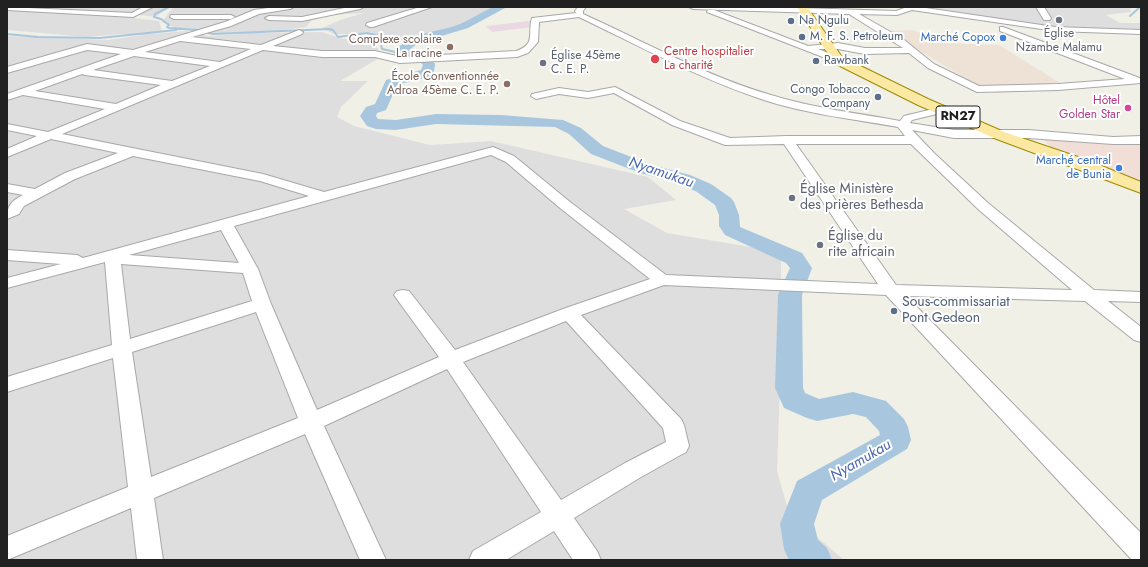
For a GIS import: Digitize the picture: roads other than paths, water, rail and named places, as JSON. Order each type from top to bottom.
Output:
[{"type":"main road","points":[[804,9],[838,60]]},
{"type":"main road","name":"RN27","points":[[838,60],[941,110],[999,135],[1081,164],[1141,188]]},
{"type":"street","points":[[7,8],[133,15],[149,7]]},
{"type":"street","points":[[213,17],[217,7]]},
{"type":"street","points":[[7,97],[179,38],[203,32],[257,12],[273,8],[290,7]]},
{"type":"street","points":[[174,17],[302,19],[360,7]]},
{"type":"street","points":[[370,25],[428,7]]},
{"type":"street","points":[[693,7],[804,9],[897,13],[902,13],[912,7],[965,16],[982,16],[1054,29],[1141,32]]},
{"type":"street","points":[[698,7],[838,60]]},
{"type":"street","points":[[1040,7],[1047,18]]},
{"type":"street","points":[[273,8],[281,16],[287,18]]},
{"type":"street","points":[[179,38],[330,55],[375,54],[400,60],[517,54],[525,51],[534,42],[535,20],[580,11]]},
{"type":"street","points":[[551,12],[580,11],[710,76],[765,97],[789,104],[954,134],[1028,134],[1105,140],[1141,140]]},
{"type":"street","points":[[850,12],[900,41],[931,66],[977,89],[1058,87],[1140,81]]},
{"type":"street","points":[[965,16],[1044,44],[1140,81]]},
{"type":"street","points":[[7,153],[114,107],[299,32]]},
{"type":"street","points":[[804,48],[829,46],[865,51],[910,50]]},
{"type":"street","points":[[7,70],[87,47],[220,64]]},
{"type":"street","points":[[7,61],[172,84]]},
{"type":"street","points":[[7,89],[114,107]]},
{"type":"street","points":[[536,96],[558,91],[588,95],[615,90],[676,123],[729,142],[787,140],[913,140]]},
{"type":"street","points":[[902,125],[908,118],[941,110]]},
{"type":"street","points":[[902,125],[913,140],[990,214],[1141,336]]},
{"type":"street","points":[[7,127],[263,178],[323,196]]},
{"type":"street","points":[[787,140],[891,290],[1141,551]]},
{"type":"street","points":[[7,215],[14,211],[18,203],[36,193],[70,176],[132,152]]},
{"type":"street","points":[[7,283],[112,257],[323,196],[485,152],[493,152],[510,159],[565,205],[662,280]]},
{"type":"street","points":[[7,188],[36,193]]},
{"type":"street","points":[[225,224],[250,269],[262,304],[311,422],[373,560]]},
{"type":"street","points":[[7,255],[91,261]]},
{"type":"street","points":[[112,257],[250,269]]},
{"type":"street","points":[[112,257],[122,349],[150,560]]},
{"type":"street","points":[[7,548],[311,422],[451,359],[569,313],[662,280],[891,290],[1141,297]]},
{"type":"street","points":[[403,294],[451,359],[588,560]]},
{"type":"street","points":[[7,385],[262,304]]},
{"type":"street","points":[[482,560],[633,470],[678,446],[672,425],[569,313]]},
{"type":"waterway","points":[[169,7],[155,14],[154,17],[161,19],[169,25],[167,27],[170,28],[197,30],[213,34],[329,29],[333,30],[338,37],[367,33],[379,36],[382,49],[400,53]]},
{"type":"waterway","name":"Nyamukau","points":[[502,7],[464,26],[421,38],[406,47],[400,53],[425,60],[429,64],[427,72],[419,76],[391,83],[381,107],[371,110],[368,116],[372,123],[396,125],[436,119],[558,123],[575,131],[597,150],[646,169],[684,179],[704,188],[724,202],[729,215],[729,226],[732,231],[794,258],[801,268],[790,295],[789,388],[794,400],[817,410],[853,403],[876,409],[893,427],[896,440],[809,491],[797,524],[802,549],[814,560]]},
{"type":"waterway","points":[[1130,16],[1140,7]]},
{"type":"waterway","points":[[7,34],[38,37],[100,38],[176,30]]},
{"type":"place","name":"Église Nzambe Malamu","points":[[1059,20]]},
{"type":"place","name":"Na Ngulu","points":[[791,21]]},
{"type":"place","name":"M. F. S. Petroleum","points":[[802,37]]},
{"type":"place","name":"Marché Copox","points":[[1003,38]]},
{"type":"place","name":"Complexe scolaire La racine","points":[[450,47]]},
{"type":"place","name":"Centre hospitalier La charité","points":[[655,59]]},
{"type":"place","name":"Rawbank","points":[[816,61]]},
{"type":"place","name":"Église 45ème C. E. P.","points":[[543,63]]},
{"type":"place","name":"École Conventionnée Adroa 45ème C. E. P.","points":[[507,84]]},
{"type":"place","name":"Congo Tobacco Company","points":[[878,97]]},
{"type":"place","name":"Hôtel Golden Star","points":[[1128,108]]},
{"type":"place","name":"Marché central de Bunia","points":[[1119,168]]},
{"type":"place","name":"Église Ministère des prières Bethesda","points":[[792,198]]},
{"type":"place","name":"Église du rite africain","points":[[820,245]]},
{"type":"place","name":"Sous-commissariat Pont Gedeon","points":[[894,311]]}]
